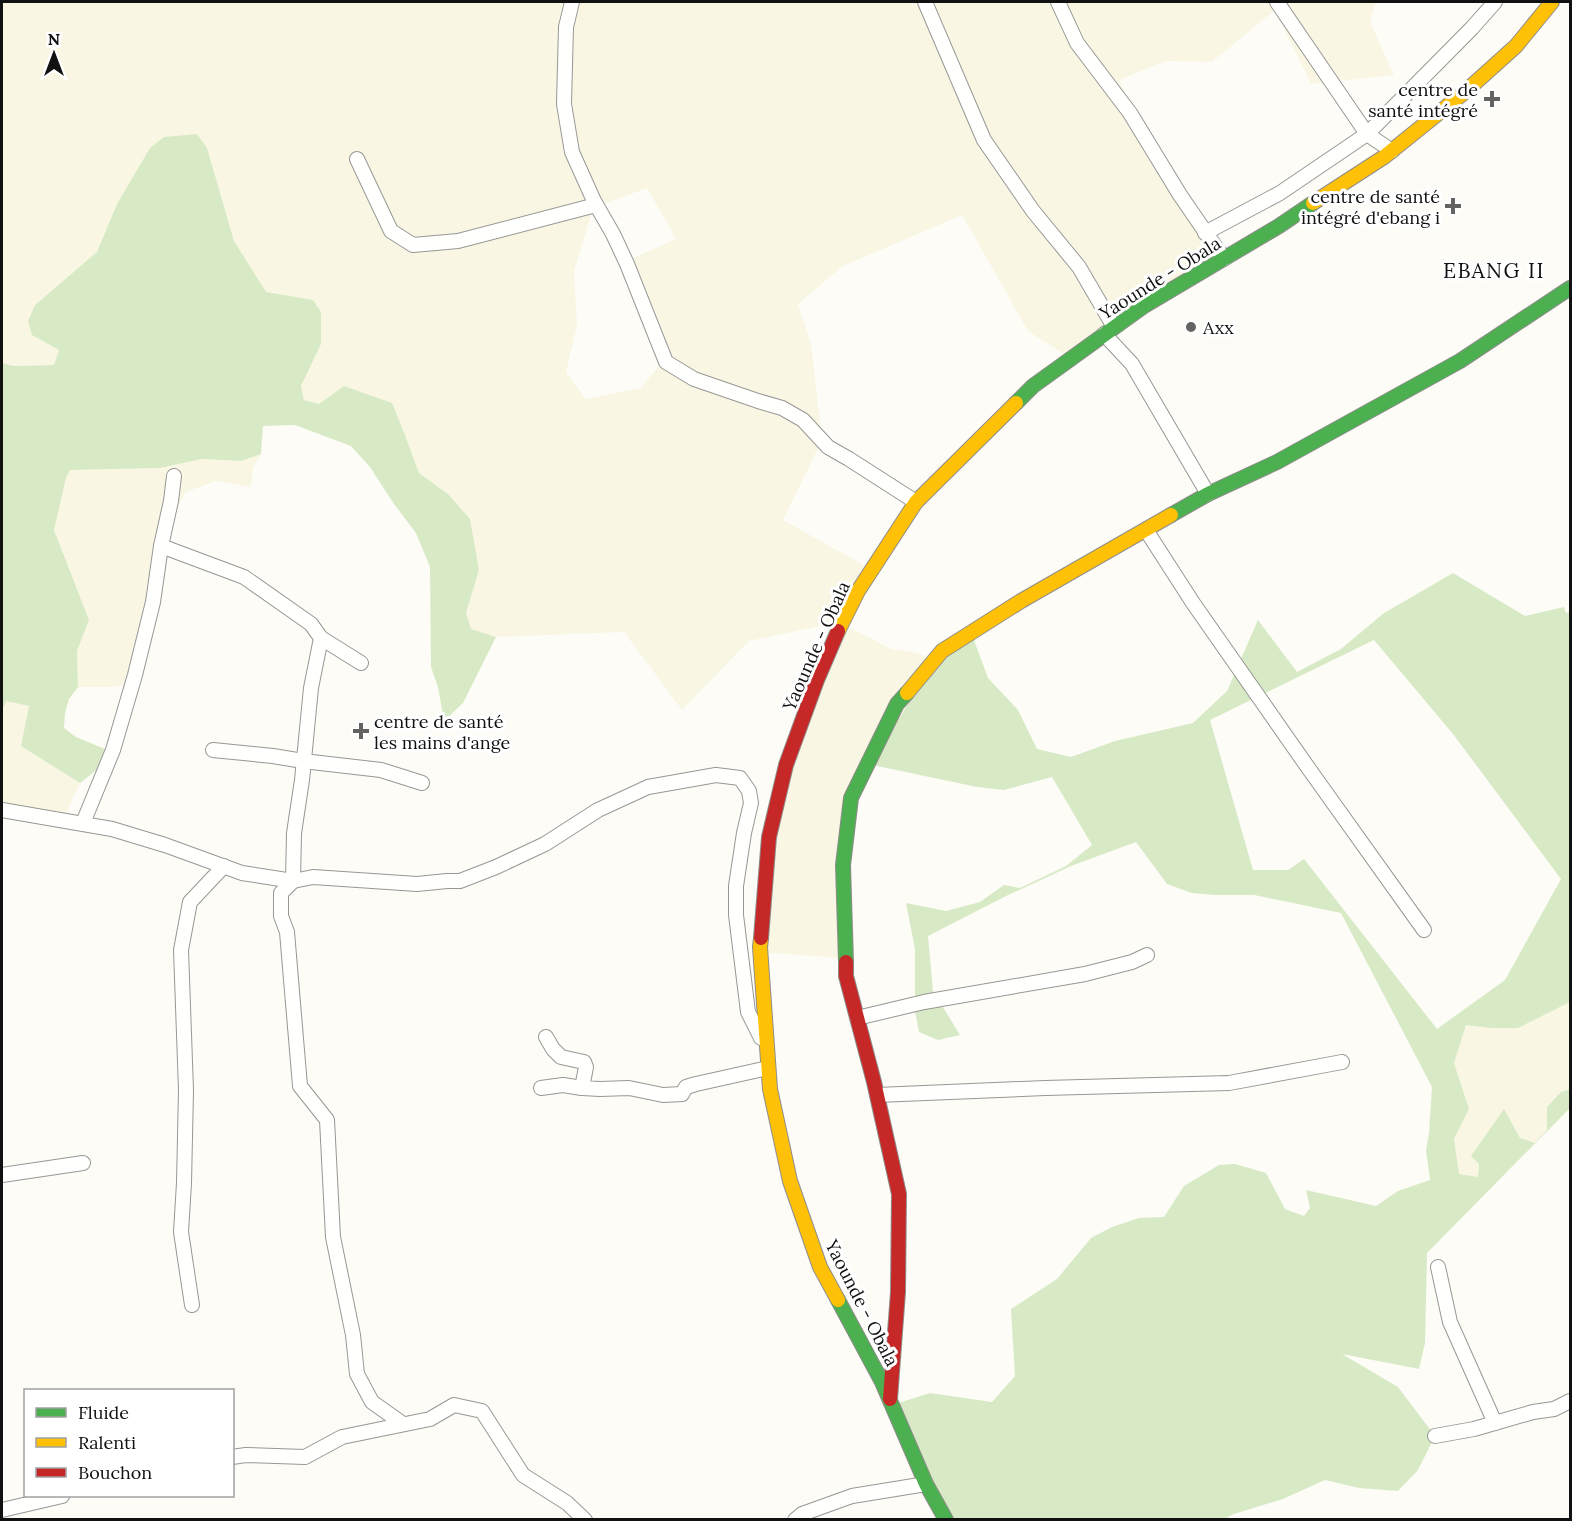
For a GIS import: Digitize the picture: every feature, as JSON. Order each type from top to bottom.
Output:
[{"type":"main road","name":"Yaounde - Obala","points":[[946,1520],[876,1372],[820,1267],[790,1181],[770,1089],[760,947],[769,837],[786,765],[817,680],[843,619],[872,569],[916,502],[1033,386],[1144,306],[1280,226],[1392,151],[1466,92],[1516,46],[1552,2]]},
{"type":"main road","points":[[890,1401],[898,1292],[899,1194],[877,1095],[846,976],[843,865],[851,798],[897,704],[942,651],[1021,602],[1208,494],[1277,462],[1460,362],[1570,288]]},
{"type":"street","points":[[572,2],[566,27],[564,104],[572,152],[596,205],[637,284],[651,327],[666,362],[694,379],[758,402],[782,408],[803,420],[828,447],[916,502]]},
{"type":"street","points":[[925,2],[984,140],[1033,212],[1079,267],[1109,330],[1132,364],[1208,494]]},
{"type":"street","points":[[1058,2],[1077,44],[1130,113],[1205,233],[1224,259]]},
{"type":"street","points":[[1277,2],[1367,134],[1392,151]]},
{"type":"street","points":[[1205,233],[1280,193],[1367,134],[1495,2]]},
{"type":"street","points":[[357,159],[391,231],[413,245],[458,241],[596,205]]},
{"type":"street","points":[[83,824],[113,750],[135,675],[153,602],[174,476]]},
{"type":"street","points":[[1146,530],[1302,759],[1424,930]]},
{"type":"street","points":[[161,546],[244,577],[311,624],[321,638],[361,663]]},
{"type":"street","points":[[321,638],[311,688],[294,833],[293,881],[281,893],[281,916],[287,932],[300,1086],[327,1120],[333,1237],[353,1335],[357,1374],[372,1402],[403,1424]]},
{"type":"street","points":[[213,750],[381,770],[422,783]]},
{"type":"street","points":[[2,810],[112,829],[165,845],[242,873],[293,881],[313,877],[417,884],[447,880],[460,881],[545,844],[598,810],[648,787],[716,775],[740,778],[749,791],[751,803],[736,886],[736,915],[748,1012],[766,1048]]},
{"type":"street","points":[[192,1305],[181,1232],[186,1090],[181,950],[190,902],[224,866]]},
{"type":"street","points":[[857,1018],[924,1002],[1085,974],[1132,962],[1147,955]]},
{"type":"street","points":[[546,1037],[561,1058],[584,1062],[586,1067],[582,1088]]},
{"type":"street","points":[[877,1095],[1229,1083],[1342,1062]]},
{"type":"street","points":[[541,1088],[563,1085],[600,1089],[629,1088],[663,1095],[682,1094],[686,1087],[768,1068]]},
{"type":"street","points":[[2,1175],[83,1163]]},
{"type":"street","points":[[1438,1267],[1450,1322],[1495,1423]]},
{"type":"street","points":[[1435,1436],[1474,1430],[1533,1412],[1554,1409],[1570,1401]]},
{"type":"street","points":[[234,1457],[305,1457],[342,1437],[430,1419],[454,1404],[482,1411],[523,1475],[567,1503],[585,1520]]},
{"type":"street","points":[[795,1520],[802,1514],[852,1496],[927,1484]]},
{"type":"street","points":[[2,1510],[58,1497]]},
{"type":"shaded area","points":[[2,2],[1376,2],[1370,22],[1394,75],[1311,84],[1275,10],[1212,62],[1166,61],[1119,80],[1182,213],[1229,251],[1068,357],[1028,331],[962,215],[843,266],[798,304],[811,343],[822,440],[783,520],[869,568],[840,622],[891,649],[913,652],[934,659],[901,716],[863,763],[841,958],[757,952],[765,835],[839,622],[749,641],[682,710],[624,632],[496,637],[470,629],[466,613],[479,570],[448,494],[419,473],[405,435],[304,400],[301,386],[321,344],[313,300],[266,293],[234,241],[207,148],[117,204],[98,252],[35,305],[59,350],[54,365],[14,366],[2,363]],"holes":[[[647,188],[676,239],[622,263],[661,363],[641,388],[586,399],[566,372],[577,325],[574,271],[593,208]]]},
{"type":"shaded area","points":[[261,454],[253,468],[251,487],[216,481],[186,492],[175,512],[140,683],[110,687],[78,687],[77,651],[89,620],[54,530],[66,478],[70,470],[160,468],[202,459],[240,461]]},
{"type":"shaded area","points":[[5,700],[30,706],[22,746],[80,783],[64,818],[2,810],[2,711]]},
{"type":"shaded area","points":[[1570,1002],[1570,1089],[1561,1092],[1547,1107],[1547,1130],[1535,1143],[1520,1138],[1504,1110],[1479,1164],[1478,1177],[1459,1174],[1454,1139],[1469,1109],[1454,1063],[1466,1024],[1492,1028],[1518,1028]]},
{"type":"green space","points":[[197,134],[207,148],[234,241],[266,292],[313,300],[321,312],[321,344],[301,386],[304,400],[319,404],[344,386],[392,403],[419,473],[448,494],[470,519],[479,570],[466,613],[471,629],[496,637],[463,703],[444,721],[438,687],[431,667],[430,567],[416,533],[370,467],[351,446],[295,425],[263,426],[261,454],[241,461],[202,459],[160,468],[70,470],[66,478],[54,530],[89,620],[77,651],[78,687],[69,699],[64,728],[76,737],[105,749],[104,764],[80,783],[21,746],[29,706],[6,701],[2,711],[2,363],[14,366],[54,365],[59,350],[32,335],[28,321],[35,305],[97,252],[117,204],[150,148],[164,137]]},
{"type":"green space","points":[[1453,573],[1525,616],[1564,607],[1566,613],[1570,612],[1570,1002],[1518,1028],[1466,1025],[1454,1063],[1469,1109],[1454,1139],[1459,1174],[1478,1177],[1479,1164],[1471,1156],[1504,1109],[1520,1138],[1535,1143],[1547,1130],[1547,1107],[1561,1092],[1570,1089],[1570,1108],[1427,1253],[1425,1343],[1419,1369],[1342,1354],[1398,1387],[1435,1436],[1418,1470],[1398,1491],[1359,1488],[1325,1480],[1283,1499],[1224,1519],[945,1519],[889,1406],[930,1393],[992,1402],[1015,1376],[1011,1309],[1057,1279],[1091,1238],[1112,1227],[1139,1218],[1164,1217],[1184,1186],[1219,1165],[1235,1164],[1266,1173],[1285,1209],[1304,1216],[1310,1208],[1306,1190],[1376,1206],[1398,1191],[1430,1180],[1426,1150],[1432,1087],[1341,913],[1254,895],[1192,893],[1167,884],[1136,842],[1071,866],[928,936],[933,991],[960,1035],[938,1040],[919,1032],[915,1011],[915,949],[906,903],[946,911],[980,902],[1004,885],[1020,888],[1066,866],[1092,845],[1052,777],[1004,790],[977,787],[863,763],[901,716],[934,659],[971,632],[988,678],[1018,710],[1037,749],[1071,757],[1115,741],[1193,723],[1227,691],[1258,620],[1297,672],[1341,649],[1384,613]],"holes":[[[1374,640],[1453,734],[1561,879],[1505,980],[1437,1029],[1304,859],[1288,870],[1253,870],[1210,720]]]},
{"type":"traffic: fast","points":[[1016,403],[1033,386],[1144,306],[1279,226],[1313,203]]},
{"type":"traffic: fast","points":[[1171,515],[1208,494],[1277,462],[1460,361],[1570,288]]},
{"type":"traffic: fast","points":[[846,962],[843,865],[851,798],[897,704],[907,693]]},
{"type":"traffic: fast","points":[[838,1300],[882,1382],[926,1484],[946,1520]]},
{"type":"traffic: slow","points":[[1313,203],[1384,157],[1466,91],[1516,46],[1552,2]]},
{"type":"traffic: slow","points":[[838,631],[858,591],[916,502],[1016,403]]},
{"type":"traffic: slow","points":[[907,693],[942,651],[1021,601],[1171,515]]},
{"type":"traffic: slow","points":[[761,938],[770,1089],[790,1181],[820,1267],[838,1300]]},
{"type":"traffic: jam","points":[[761,938],[769,837],[786,765],[817,680],[838,631]]},
{"type":"traffic: jam","points":[[846,962],[846,976],[874,1082],[899,1194],[898,1292],[890,1399]]},
{"type":"place","name":"centre de santé intégré","points":[[1492,99]]},
{"type":"place","name":"centre de santé intégré d'ebang i","points":[[1453,206]]},
{"type":"place","name":"Axx","points":[[1191,327]]},
{"type":"place","name":"centre de santé les mains d'ange","points":[[361,731]]},
{"type":"district","name":"EBANG II","points":[[1494,270]]}]
